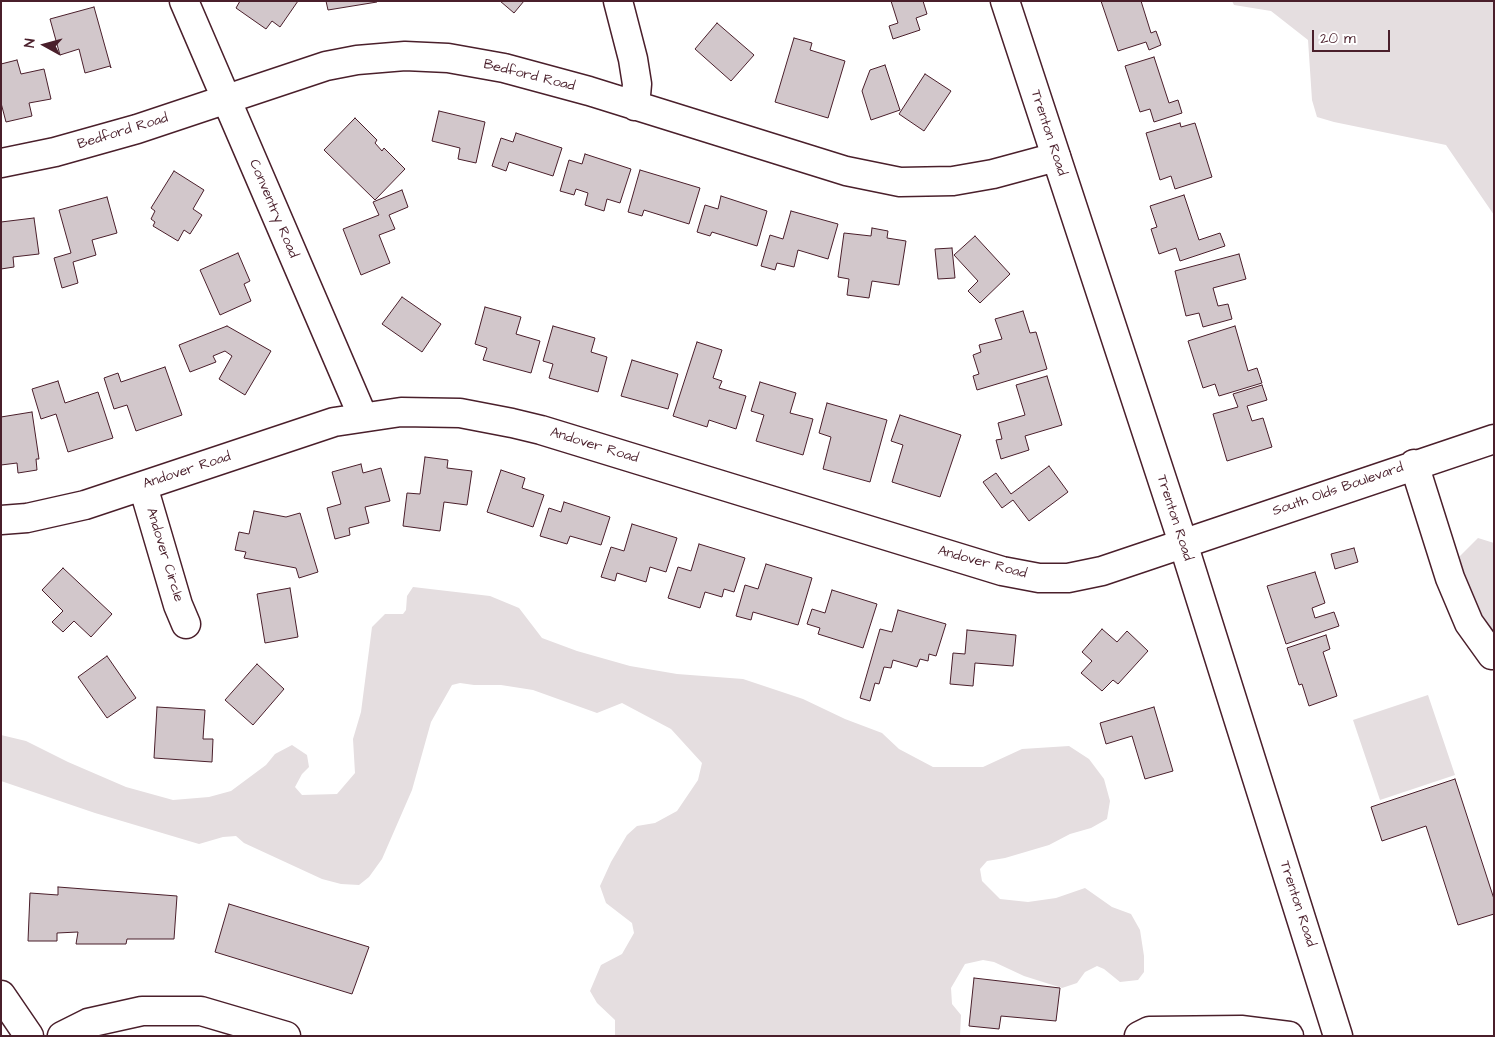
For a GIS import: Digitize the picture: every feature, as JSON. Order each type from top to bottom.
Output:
[{"type":"street","name":"Conventry Road","points":[[184,1],[363,417]]},
{"type":"street","points":[[618,1],[634,58],[637,84],[636,106]]},
{"type":"street","name":"Trenton Road","points":[[1005,1],[1182,543],[1338,1036]]},
{"type":"street","name":"Bedford Road","points":[[1,163],[55,152],[137,129],[326,66],[357,60],[406,56],[448,58],[504,68],[636,106],[846,171],[900,182],[953,181],[993,174],[1056,157]]},
{"type":"street","name":"Andover Road","points":[[1,520],[27,518],[85,505],[334,422],[401,412],[460,413],[541,430],[1002,571],[1039,578],[1068,578],[1102,571],[1182,543]]},
{"type":"street","name":"South Olds Boulevard","points":[[1182,543],[1414,464],[1494,439]]},
{"type":"street","points":[[1414,464],[1450,578],[1461,605],[1469,623],[1492,655]]},
{"type":"street","name":"Andover Circle","points":[[143,486],[178,605],[186,624]]},
{"type":"street","points":[[1,995],[29,1036]]},
{"type":"street","points":[[62,1036],[88,1023],[142,1011],[201,1011],[286,1036]]},
{"type":"street","points":[[1139,1036],[1149,1031],[1241,1030],[1290,1036]]},
{"type":"shaded area","points":[[1232,1],[1494,1],[1494,215],[1446,145],[1317,117],[1312,100],[1308,40],[1271,11],[1234,5]]},
{"type":"shaded area","points":[[1478,538],[1494,543],[1494,648],[1453,563]]},
{"type":"shaded area","points":[[413,587],[490,596],[519,608],[542,638],[577,651],[630,666],[677,674],[743,679],[803,699],[845,719],[882,733],[899,749],[933,767],[983,767],[1022,749],[1069,746],[1089,759],[1104,779],[1110,801],[1107,819],[1091,828],[1070,834],[1049,845],[1005,858],[987,861],[980,869],[982,881],[1000,899],[1028,902],[1056,898],[1085,888],[1112,907],[1131,914],[1140,930],[1144,956],[1144,972],[1138,980],[1120,982],[1104,969],[1097,966],[1085,972],[1077,983],[1062,988],[1024,976],[994,962],[983,960],[965,964],[951,988],[952,1004],[961,1015],[960,1036],[615,1036],[615,1020],[597,1003],[590,991],[601,965],[622,954],[634,933],[632,923],[606,903],[600,886],[611,862],[627,835],[637,826],[655,823],[677,811],[698,780],[702,763],[671,729],[622,703],[597,713],[533,690],[501,685],[460,683],[452,685],[431,722],[412,790],[382,859],[369,877],[359,885],[341,884],[322,879],[244,843],[236,836],[223,837],[199,844],[95,813],[1,781],[1,735],[26,741],[68,762],[126,787],[173,800],[209,797],[231,791],[266,765],[275,754],[292,745],[307,755],[309,767],[302,774],[295,787],[302,795],[337,794],[355,773],[353,739],[361,712],[372,627],[385,614],[403,614],[406,610],[407,596]]},
{"type":"shaded area","points":[[1428,695],[1455,775],[1380,800],[1353,720]]},
{"type":"building","points":[[240,1],[298,1],[280,27],[272,21],[266,29],[236,8]]},
{"type":"building","points":[[326,1],[377,1],[377,2],[328,10]]},
{"type":"building","points":[[500,1],[524,1],[514,13]]},
{"type":"building","points":[[891,1],[923,1],[927,14],[916,18],[920,30],[893,39],[889,26],[898,23]]},
{"type":"building","points":[[1101,1],[1141,1],[1151,33],[1156,31],[1161,45],[1149,50],[1146,42],[1118,51]]},
{"type":"building","points":[[94,7],[111,68],[110,66],[85,73],[79,49],[60,55],[50,19]]},
{"type":"building","points":[[717,23],[754,55],[731,81],[695,49]]},
{"type":"building","points":[[794,38],[812,43],[810,50],[845,61],[828,118],[775,102]]},
{"type":"building","points":[[1154,57],[1169,103],[1178,100],[1182,113],[1154,122],[1150,109],[1140,112],[1125,66]]},
{"type":"building","points":[[17,60],[21,74],[44,69],[51,99],[29,103],[32,116],[6,122],[1,103],[1,64]]},
{"type":"building","points":[[885,65],[900,110],[871,120],[862,91],[870,70]]},
{"type":"building","points":[[925,74],[951,91],[924,131],[899,114]]},
{"type":"building","points":[[439,111],[485,122],[476,163],[458,159],[460,148],[432,141]]},
{"type":"building","points":[[355,118],[377,140],[375,143],[382,151],[384,148],[405,169],[375,200],[324,150]]},
{"type":"building","points":[[1180,123],[1181,127],[1195,123],[1212,177],[1175,189],[1171,176],[1160,180],[1146,133]]},
{"type":"building","points":[[516,133],[562,148],[553,176],[509,162],[506,171],[492,166],[501,138],[513,142]]},
{"type":"building","points":[[585,154],[631,169],[620,203],[607,199],[604,211],[585,205],[588,193],[576,189],[574,195],[560,191],[569,160],[582,164]]},
{"type":"building","points":[[640,170],[700,188],[689,224],[644,210],[642,216],[628,212]]},
{"type":"building","points":[[174,171],[204,190],[193,209],[202,215],[190,234],[184,230],[178,241],[153,226],[155,222],[151,219],[155,211],[151,208]]},
{"type":"building","points":[[402,190],[408,207],[389,215],[395,229],[379,235],[390,263],[361,275],[343,229],[379,215],[373,202]]},
{"type":"building","points":[[1184,195],[1199,240],[1220,233],[1225,246],[1180,261],[1176,248],[1159,254],[1151,229],[1157,227],[1150,206]]},
{"type":"building","points":[[721,196],[767,211],[757,246],[712,232],[710,236],[697,232],[705,205],[718,209]]},
{"type":"building","points":[[107,197],[117,233],[92,240],[96,255],[73,262],[78,283],[62,288],[54,258],[71,253],[59,210]]},
{"type":"building","points":[[791,211],[838,224],[828,259],[798,250],[794,267],[777,263],[775,270],[761,266],[770,235],[783,239]]},
{"type":"building","points":[[34,218],[39,254],[13,257],[14,267],[1,269],[1,222]]},
{"type":"building","points":[[872,228],[888,231],[887,238],[906,241],[899,285],[872,281],[869,298],[847,295],[849,279],[838,277],[844,233],[871,236]]},
{"type":"building","points":[[975,236],[1010,274],[980,303],[968,291],[978,281],[954,255]]},
{"type":"building","points":[[952,248],[955,278],[938,279],[935,249]]},
{"type":"building","points":[[238,253],[250,281],[244,284],[251,301],[220,315],[200,270]]},
{"type":"building","points":[[1239,254],[1246,279],[1213,288],[1218,306],[1228,304],[1232,319],[1203,327],[1199,313],[1186,316],[1175,271]]},
{"type":"building","points":[[402,297],[441,324],[422,352],[382,324]]},
{"type":"building","points":[[485,307],[521,317],[516,334],[540,341],[531,373],[483,360],[487,348],[475,344]]},
{"type":"building","points":[[1023,311],[1030,333],[1036,332],[1047,369],[977,390],[973,376],[979,374],[973,355],[981,352],[979,345],[1002,339],[995,319]]},
{"type":"building","points":[[227,326],[271,351],[245,395],[219,379],[232,356],[225,351],[213,356],[216,362],[190,372],[179,345]]},
{"type":"building","points":[[553,326],[595,338],[591,352],[607,357],[598,392],[549,378],[553,364],[543,361]]},
{"type":"building","points":[[1235,326],[1248,371],[1257,368],[1262,383],[1219,396],[1215,384],[1203,388],[1188,341]]},
{"type":"building","points":[[697,342],[722,350],[713,378],[722,381],[719,388],[746,396],[736,429],[709,420],[707,427],[673,416]]},
{"type":"building","points":[[632,360],[678,374],[668,409],[621,396]]},
{"type":"building","points":[[165,367],[182,415],[136,431],[127,405],[114,409],[104,378],[118,373],[121,382]]},
{"type":"building","points":[[1047,376],[1062,425],[1025,436],[1029,450],[1001,459],[996,440],[1002,439],[998,423],[1025,415],[1016,385]]},
{"type":"building","points":[[58,381],[65,403],[98,392],[113,438],[68,452],[56,414],[41,419],[32,389]]},
{"type":"building","points":[[760,382],[796,393],[790,413],[813,419],[803,455],[756,441],[764,415],[751,411]]},
{"type":"building","points":[[1262,385],[1267,400],[1247,406],[1252,421],[1263,418],[1272,447],[1227,461],[1213,414],[1238,407],[1233,394]]},
{"type":"building","points":[[827,403],[887,420],[870,482],[823,469],[831,437],[819,433]]},
{"type":"building","points":[[32,412],[39,459],[36,459],[37,470],[18,473],[17,463],[1,465],[1,417]]},
{"type":"building","points":[[900,415],[961,435],[940,497],[892,482],[903,445],[891,441]]},
{"type":"building","points":[[425,457],[448,460],[447,468],[472,471],[467,505],[444,502],[440,531],[403,526],[407,493],[420,494]]},
{"type":"building","points":[[361,464],[363,473],[381,468],[390,501],[365,507],[369,523],[349,528],[350,535],[335,539],[327,508],[341,504],[332,472]]},
{"type":"building","points":[[1049,466],[1068,492],[1029,521],[1013,500],[1002,508],[983,482],[996,473],[1011,494]]},
{"type":"building","points":[[501,470],[525,478],[522,488],[544,495],[533,527],[487,512]]},
{"type":"building","points":[[564,502],[610,517],[601,545],[570,536],[567,544],[540,536],[549,508],[561,512]]},
{"type":"building","points":[[254,511],[286,517],[300,513],[318,572],[299,578],[296,568],[244,558],[246,552],[235,550],[239,532],[249,534]]},
{"type":"building","points":[[632,524],[677,538],[666,572],[650,567],[646,582],[617,573],[615,581],[601,577],[611,547],[624,551]]},
{"type":"building","points":[[699,544],[745,558],[734,592],[724,589],[722,597],[705,592],[700,608],[668,598],[678,567],[691,571]]},
{"type":"building","points":[[1354,548],[1358,562],[1335,569],[1331,554]]},
{"type":"building","points":[[766,564],[812,578],[798,625],[753,612],[751,620],[736,616],[745,585],[758,589]]},
{"type":"building","points":[[63,568],[112,614],[91,637],[74,621],[63,632],[52,622],[63,611],[42,590]]},
{"type":"building","points":[[1315,572],[1325,603],[1312,608],[1315,618],[1334,612],[1339,626],[1286,644],[1267,586]]},
{"type":"building","points":[[290,588],[298,637],[265,643],[257,594]]},
{"type":"building","points":[[832,590],[877,604],[863,648],[818,634],[820,628],[807,624],[812,609],[825,613]]},
{"type":"building","points":[[898,610],[946,624],[936,656],[929,654],[928,661],[920,659],[917,667],[893,660],[891,668],[884,667],[879,684],[875,683],[870,701],[860,698],[880,629],[892,632]]},
{"type":"building","points":[[1102,629],[1117,642],[1127,631],[1148,651],[1118,684],[1113,680],[1102,691],[1081,673],[1092,661],[1082,652]]},
{"type":"building","points":[[967,630],[1016,635],[1013,666],[975,663],[973,686],[950,684],[953,653],[965,654]]},
{"type":"building","points":[[1326,635],[1330,649],[1323,652],[1337,696],[1309,706],[1302,684],[1299,685],[1287,648]]},
{"type":"building","points":[[107,656],[136,698],[107,718],[78,677]]},
{"type":"building","points":[[257,664],[284,689],[253,725],[225,700]]},
{"type":"building","points":[[157,707],[205,710],[203,739],[213,739],[212,762],[154,758]]},
{"type":"building","points":[[1154,707],[1173,771],[1145,779],[1132,736],[1106,744],[1100,723]]},
{"type":"building","points":[[1455,779],[1494,899],[1494,914],[1458,925],[1426,826],[1382,841],[1371,807]]},
{"type":"building","points":[[58,887],[177,896],[174,939],[127,939],[126,944],[76,944],[78,932],[57,933],[57,941],[28,941],[30,893],[58,895]]},
{"type":"building","points":[[229,904],[369,947],[352,994],[215,952]]},
{"type":"building","points":[[974,978],[1060,988],[1056,1021],[1001,1016],[999,1029],[969,1026]]}]
